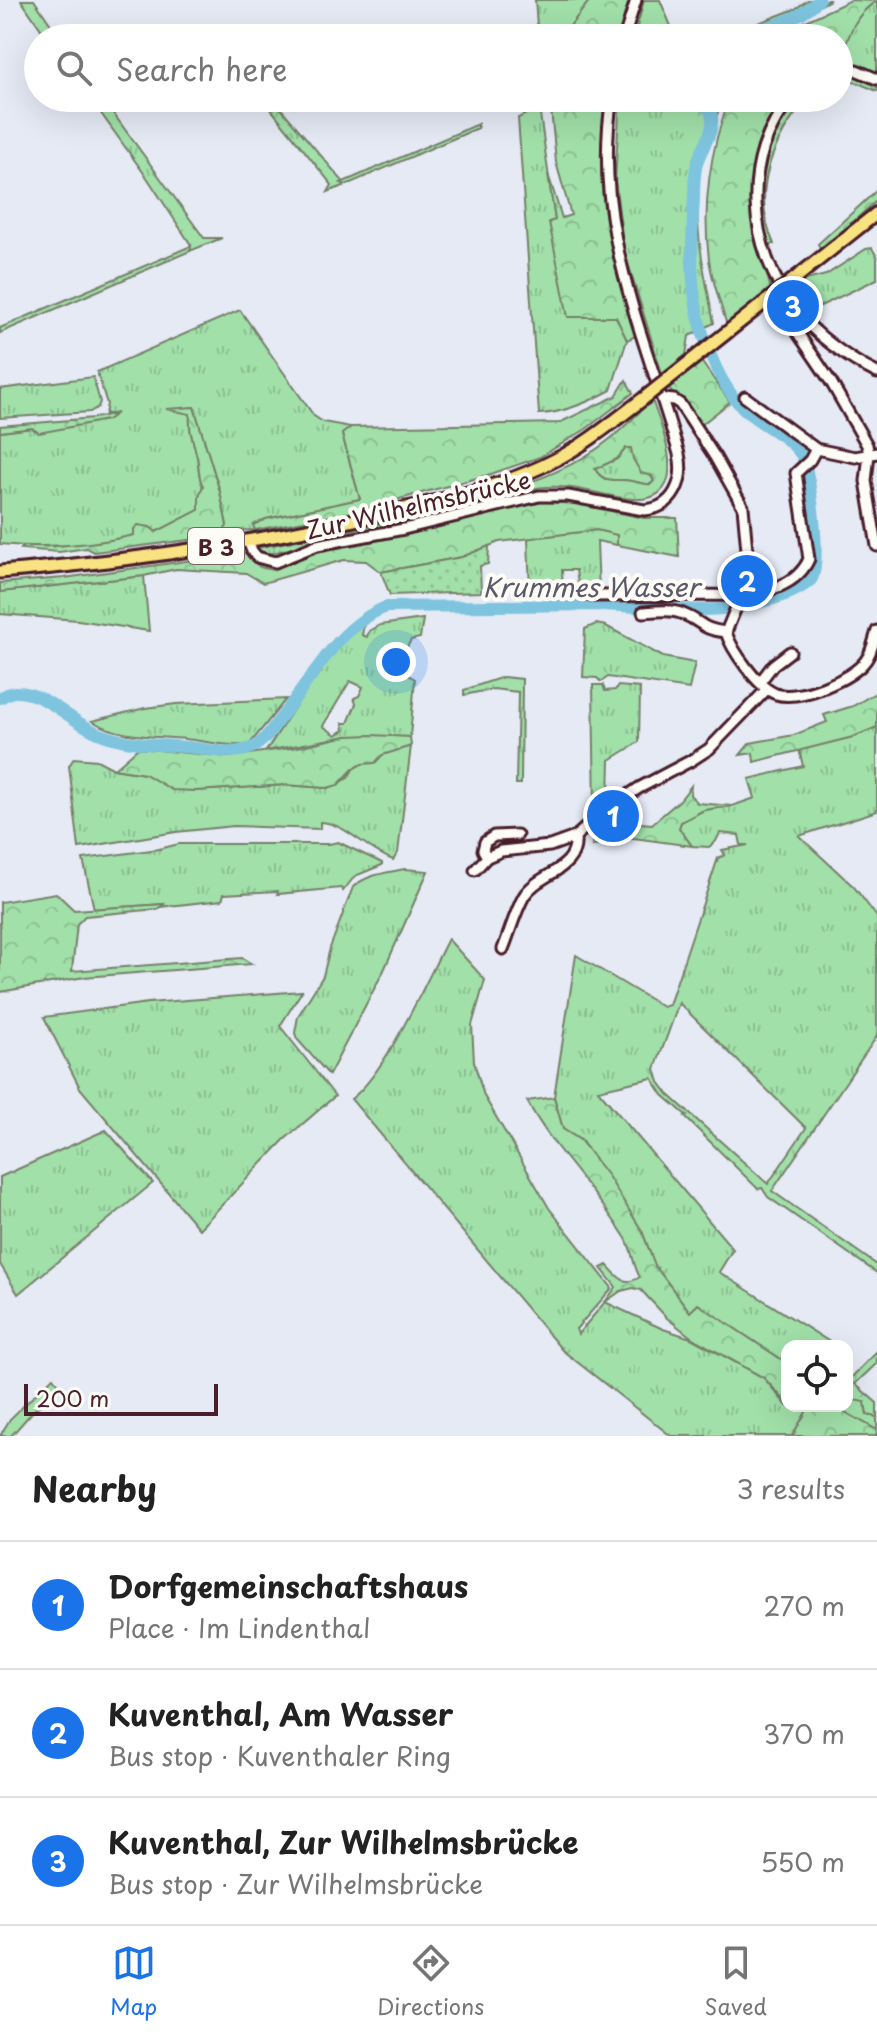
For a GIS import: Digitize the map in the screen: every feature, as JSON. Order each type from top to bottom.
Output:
[{"type":"main road","name":"B 3","points":[[0,572],[82,565],[248,541],[353,521],[504,481],[571,452],[643,399],[877,213]]},
{"type":"street","points":[[628,24],[636,0]]},
{"type":"street","points":[[853,70],[877,79]]},
{"type":"street","name":"Zur Wilhelmsbrücke","points":[[248,541],[257,557],[275,562],[317,545],[404,529],[539,496],[568,496],[631,509],[657,508],[672,497],[681,470],[663,384],[623,275],[609,211],[606,150],[610,112]]},
{"type":"street","points":[[783,112],[769,134],[758,165],[755,198],[764,249],[785,294],[808,323],[863,366],[877,373]]},
{"type":"street","points":[[663,384],[772,298],[785,294]]},
{"type":"street","points":[[785,294],[789,320],[873,454],[866,481],[877,546]]},
{"type":"street","points":[[745,397],[816,449],[846,456],[873,454]]},
{"type":"street","points":[[664,399],[680,404],[740,499],[748,561],[747,581],[726,632],[741,660],[763,686],[788,695],[833,684],[859,668],[868,658],[877,631]]},
{"type":"street","points":[[591,596],[738,600],[784,585],[807,564],[810,551],[796,473],[810,460],[816,449]]},
{"type":"street","points":[[643,612],[683,614],[707,630],[726,632]]},
{"type":"street","points":[[475,870],[487,857],[501,851],[550,846],[575,837],[603,812],[639,788],[709,749],[763,686],[773,665],[790,652]]},
{"type":"street","points":[[487,857],[483,850],[485,842],[494,836],[517,835]]},
{"type":"street","points":[[503,949],[525,895],[567,862],[574,849],[575,837]]},
{"type":"green space","points":[[21,0],[34,0],[50,24],[37,24]]},
{"type":"green space","points":[[535,0],[590,0],[572,24],[537,24]]},
{"type":"green space","points":[[590,0],[631,0],[624,24],[572,24]]},
{"type":"green space","points":[[644,0],[660,0],[670,24],[638,24]]},
{"type":"green space","points":[[808,0],[830,0],[786,24],[756,24],[795,9]]},
{"type":"green space","points":[[851,0],[877,1],[864,11],[853,27],[853,24],[799,24]]},
{"type":"green space","points":[[877,1],[877,91],[853,81],[853,24]]},
{"type":"green space","points":[[100,112],[112,112],[204,238],[222,238],[190,251],[191,245]]},
{"type":"green space","points":[[273,112],[284,112],[346,185],[328,192],[332,185]]},
{"type":"green space","points":[[530,112],[540,114],[555,221],[549,222],[616,317],[627,340],[611,390],[558,412],[539,414],[518,118]]},
{"type":"green space","points":[[551,112],[606,112],[601,172],[605,214],[638,335],[627,340],[616,317],[568,317],[549,222],[555,220],[548,174],[562,218],[571,215],[556,162]]},
{"type":"green space","points":[[619,112],[718,112],[700,169],[697,208],[700,246],[714,323],[689,336],[686,355],[662,374],[624,250],[615,181]]},
{"type":"green space","points":[[725,112],[776,112],[764,129],[757,148],[752,189],[756,230],[771,290],[727,326],[710,267],[707,239],[709,177]]},
{"type":"green space","points":[[775,112],[798,112],[785,130],[769,166],[764,204],[774,244],[761,249],[753,204],[753,174],[758,144]]},
{"type":"green space","points":[[478,124],[478,128],[346,185],[341,183]]},
{"type":"green space","points":[[877,190],[877,200],[821,251],[818,244]]},
{"type":"green space","points":[[191,246],[190,251],[0,333],[0,328]]},
{"type":"green space","points":[[872,248],[877,257],[877,279],[806,313],[792,289],[802,281],[826,275]]},
{"type":"green space","points":[[240,310],[314,416],[323,422],[351,427],[342,435],[360,499],[266,519],[254,525],[255,530],[223,531],[227,525],[220,492],[194,407],[171,410],[190,413],[191,434],[203,486],[199,497],[200,510],[161,530],[137,537],[57,546],[0,544],[0,432],[32,428],[39,432],[116,414],[105,414],[107,404],[97,372]]},
{"type":"green space","points":[[701,361],[730,402],[697,428],[668,387]]},
{"type":"green space","points":[[93,377],[100,402],[90,412],[0,418],[0,389]]},
{"type":"green space","points":[[626,380],[633,393],[586,429],[540,457],[488,475],[348,513],[255,530],[253,525],[266,519],[360,499],[342,434],[351,427],[559,423],[616,396]]},
{"type":"green space","points":[[652,400],[668,451],[667,482],[659,493],[645,499],[623,498],[577,489],[544,487],[494,500],[495,494],[583,458],[616,434]],"holes":[[[626,448],[631,448],[641,473],[652,476],[654,481],[651,484],[606,479],[598,474],[595,469],[617,459]]]},
{"type":"green space","points":[[194,407],[227,526],[220,536],[94,552],[87,548],[59,552],[21,549],[23,546],[79,544],[120,538],[134,535],[138,525],[150,527],[156,532],[199,510],[203,486],[191,434],[190,414],[166,409]]},
{"type":"green space","points":[[117,413],[107,420],[39,433],[32,428],[0,432],[0,426],[94,418]]},
{"type":"green space","points":[[626,448],[631,448],[637,463],[651,476],[654,481],[651,484],[607,479],[595,469],[617,459]]},
{"type":"green space","points":[[495,494],[494,500],[266,555],[257,548],[394,521]]},
{"type":"green space","points":[[543,502],[577,504],[644,518],[677,518],[679,557],[617,545],[617,535],[597,530],[499,542],[462,557],[381,572],[366,561],[344,560],[263,583],[246,573],[176,569],[144,576],[0,592],[0,583],[64,578],[244,553],[260,567],[273,570],[312,553]]},
{"type":"green space","points":[[597,530],[618,535],[617,545],[597,541],[599,593],[579,592],[576,570],[562,570],[563,593],[530,592],[528,538]]},
{"type":"green space","points":[[489,546],[488,564],[480,566],[481,592],[390,595],[381,572],[462,557]]},
{"type":"green space","points":[[144,576],[149,631],[78,620],[0,614],[0,592]]},
{"type":"green space","points":[[423,619],[420,638],[411,640],[407,647],[405,673],[415,679],[410,737],[347,736],[266,751],[339,646],[364,624],[362,635],[367,637],[369,631],[380,625]],"holes":[[[350,681],[363,687],[359,696],[354,698],[356,704],[348,723],[343,723],[344,730],[336,735],[323,726]]]},
{"type":"green space","points":[[596,624],[606,626],[663,657],[695,663],[689,689],[608,677],[601,682],[597,678],[583,677],[585,629]]},
{"type":"green space","points":[[503,677],[522,679],[521,784],[516,784],[518,692],[493,689],[464,695],[464,690]]},
{"type":"green space","points":[[593,685],[603,685],[605,691],[615,690],[618,686],[640,688],[639,742],[610,760],[609,797],[595,809]]},
{"type":"green space","points":[[877,692],[877,727],[853,737],[754,762],[753,753],[740,755],[750,743],[794,735],[827,722],[824,715],[853,706]]},
{"type":"green space","points":[[286,699],[249,745],[137,735],[114,731],[92,721],[176,704]]},
{"type":"green space","points":[[877,727],[877,811],[799,836],[854,887],[877,917],[877,1036],[772,1191],[877,1265],[877,1273],[768,1197],[762,1188],[758,1189],[663,1095],[652,1078],[598,1090],[733,1249],[719,1272],[827,1340],[781,1340],[781,1359],[698,1305],[690,1312],[655,1266],[642,1231],[581,1140],[563,1130],[554,1097],[576,955],[663,1007],[669,1005],[718,858],[725,855],[722,850],[748,845],[741,845],[739,835],[720,833],[709,847],[692,846],[679,828],[681,822],[704,810],[732,806],[755,798],[749,779],[803,766],[799,749],[853,737]],"holes":[[[679,1003],[806,1128],[768,1184],[668,1094],[659,1082],[655,1069]]]},
{"type":"green space","points":[[347,736],[410,737],[411,746],[382,755],[375,763],[362,764],[338,785],[327,788],[285,785],[172,790],[145,774],[114,769],[138,748],[228,757]]},
{"type":"green space","points":[[411,746],[398,853],[393,860],[339,827],[320,822],[320,829],[234,826],[79,848],[69,766],[74,758],[97,760],[114,769],[145,774],[196,791],[285,785],[327,788],[348,778],[353,769],[362,763],[375,763],[382,755]]},
{"type":"green space","points":[[691,786],[690,795],[698,803],[732,806],[704,810],[681,822],[679,828],[692,846],[619,836],[592,846],[592,841],[631,813],[641,823],[652,824]]},
{"type":"green space","points":[[338,842],[382,865],[355,876],[343,891],[341,888],[277,894],[278,891],[224,894],[222,900],[159,907],[163,904],[94,909],[83,859],[179,844]]},
{"type":"green space","points":[[405,869],[428,871],[384,970],[329,1075],[297,1039],[298,1016],[323,976],[353,887],[371,877]]},
{"type":"green space","points":[[56,893],[74,910],[165,904],[157,909],[85,916],[77,924],[72,971],[242,958],[252,964],[84,977],[0,992],[0,902]]},
{"type":"green space","points":[[448,939],[485,980],[472,1025],[474,1062],[484,1096],[549,1208],[612,1288],[576,1329],[578,1334],[605,1302],[663,1329],[691,1338],[764,1378],[781,1399],[781,1412],[807,1412],[792,1436],[671,1436],[562,1350],[351,1099],[378,1069]]},
{"type":"green space","points":[[302,991],[280,1026],[335,1096],[284,1140],[199,1229],[80,1088],[44,1017],[148,1003]]},
{"type":"green space","points":[[554,1097],[563,1129],[580,1140],[608,1176],[642,1231],[655,1266],[690,1312],[698,1304],[781,1359],[781,1396],[764,1378],[691,1337],[667,1318],[641,1290],[621,1291],[605,1302],[616,1287],[601,1268],[607,1265],[625,1281],[640,1277],[630,1247],[601,1203],[549,1137],[527,1101]]},
{"type":"green space","points":[[106,1130],[153,1183],[18,1294],[0,1264],[0,1177]]},
{"type":"green space","points":[[877,1351],[877,1363],[855,1384],[877,1403],[877,1417],[867,1415],[865,1402],[853,1400],[853,1376]]},
{"type":"green space","points":[[53,1377],[61,1387],[34,1410],[11,1436],[0,1436],[10,1419]]},
{"type":"green space","points":[[853,1398],[866,1402],[867,1415],[877,1417],[877,1430],[845,1412],[853,1412]]},
{"type":"green space","points":[[806,1412],[845,1412],[877,1430],[877,1436],[792,1436]]},
{"type":"waterway","name":"Krummes Wasser","points":[[776,24],[796,17],[819,0]]},
{"type":"waterway","name":"Krummes Wasser","points":[[0,698],[12,692],[27,693],[48,702],[88,728],[121,740],[234,752],[252,748],[267,736],[337,643],[368,616],[386,607],[599,605],[709,610],[770,600],[805,585],[811,580],[816,558],[809,480],[802,456],[790,442],[746,411],[732,395],[716,367],[699,320],[692,269],[694,181],[697,163],[712,124],[710,112]]},
{"type":"place","name":"Kuventhal, Zur Wilhelmsbrücke","points":[[793,306]]},
{"type":"place","name":"Kuventhal, Am Wasser","points":[[747,581]]},
{"type":"place","name":"Dorfgemeinschaftshaus","points":[[613,816]]}]
